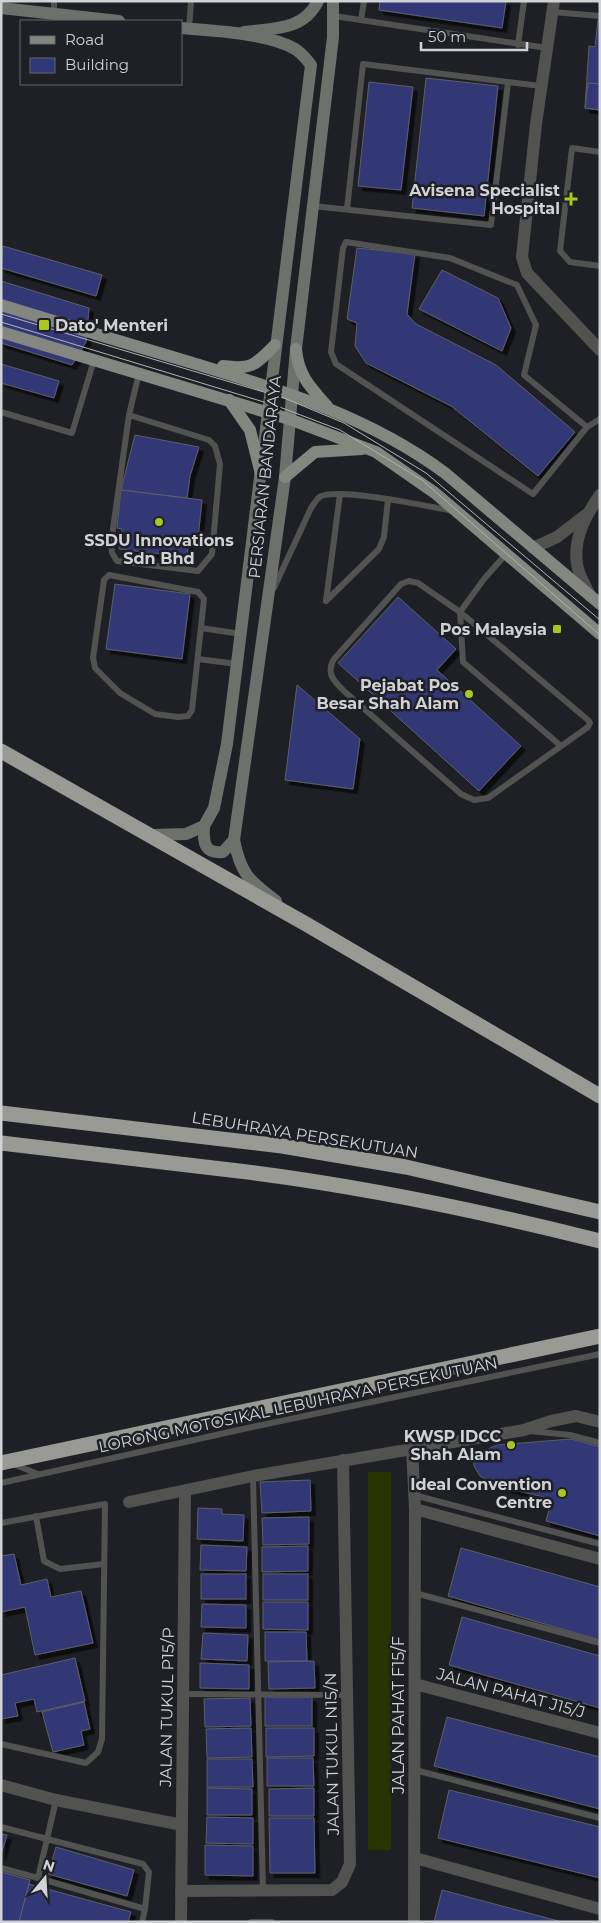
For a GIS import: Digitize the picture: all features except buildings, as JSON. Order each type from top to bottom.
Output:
[{"type":"highway","points":[[1,751],[152,835],[600,1096]]},
{"type":"highway","name":"LEBUHRAYA PERSEKUTUAN","points":[[1,1113],[263,1144],[397,1165],[600,1212]]},
{"type":"highway","points":[[1,1144],[240,1171],[382,1192],[502,1216],[600,1241]]},
{"type":"highway","points":[[4,1462],[600,1336]]},
{"type":"main road","points":[[185,28],[234,34],[291,26],[308,18],[318,1]]},
{"type":"main road","name":"PERSIARAN BANDARAYA","points":[[306,924],[249,880],[238,863],[234,840],[285,477],[291,394],[333,37],[333,1]]},
{"type":"main road","points":[[1,8],[54,8],[114,20]]},
{"type":"main road","name":"PERSIARAN BANDARAYA","points":[[204,826],[214,808],[226,744],[311,65],[303,54],[294,48],[234,34]]},
{"type":"main road","points":[[1,305],[270,387],[328,408],[420,454],[595,600]]},
{"type":"main road","points":[[1,332],[289,419],[367,449],[435,493],[600,634]]},
{"type":"main road","points":[[186,361],[243,369],[258,362],[275,345]]},
{"type":"main road","points":[[296,349],[297,365],[303,377],[328,408]]},
{"type":"main road","points":[[229,400],[250,430],[261,474]]},
{"type":"main road","points":[[285,477],[315,452],[367,449]]},
{"type":"main road","points":[[152,835],[186,834],[204,826],[206,848],[211,851],[223,852],[234,840]]},
{"type":"street","points":[[553,7],[541,86],[522,257],[527,273],[600,350]]},
{"type":"street","points":[[595,600],[577,565],[577,542],[587,514],[600,495]]},
{"type":"street","points":[[533,548],[557,537],[587,514]]},
{"type":"street","points":[[130,1502],[185,1492],[253,1476],[524,1430],[551,1421],[576,1416],[600,1422]]},
{"type":"street","name":"JALAN PAHAT F15/F","points":[[412,1449],[415,1509],[414,1922]]},
{"type":"street","name":"JALAN TUKUL N15/N","points":[[181,1891],[332,1890],[342,1882],[350,1864],[343,1460]]},
{"type":"street","name":"JALAN TUKUL P15/P","points":[[181,1922],[185,1492]]},
{"type":"street","points":[[415,1509],[600,1559]]},
{"type":"street","name":"JALAN PAHAT J15/J","points":[[415,1684],[600,1733]]},
{"type":"street","points":[[1,1785],[56,1800],[182,1825]]},
{"type":"street","points":[[414,1858],[600,1908]]},
{"type":"lane","points":[[185,28],[191,1]]},
{"type":"lane","points":[[361,20],[364,1]]},
{"type":"lane","points":[[518,45],[524,1]]},
{"type":"lane","points":[[553,7],[600,16]]},
{"type":"lane","points":[[334,16],[546,48]]},
{"type":"lane","points":[[347,209],[363,64],[541,86]]},
{"type":"lane","points":[[313,206],[491,225],[508,82]]},
{"type":"lane","points":[[600,152],[572,148],[560,251],[570,262],[600,266]]},
{"type":"lane","points":[[587,427],[524,376],[536,325],[517,285],[450,258],[346,242],[331,352],[336,364],[533,494],[587,427],[600,418]]},
{"type":"lane","points":[[1,412],[72,433],[94,360]]},
{"type":"lane","points":[[129,415],[209,440],[215,446],[220,464],[212,554],[198,572],[117,561],[112,553],[111,543],[129,415],[139,373]]},
{"type":"lane","points":[[267,601],[311,508],[319,497],[340,494],[388,499],[457,512]]},
{"type":"lane","points":[[340,494],[326,601],[378,549],[384,537],[388,499]]},
{"type":"lane","points":[[506,554],[484,579],[460,612],[463,662],[561,746]]},
{"type":"lane","points":[[109,575],[198,592],[204,599],[198,659],[192,710],[188,716],[178,717],[154,714],[120,693],[95,668],[93,658],[104,580],[109,575]]},
{"type":"lane","points":[[409,581],[418,583],[460,612],[590,723],[588,727],[488,798],[481,800],[466,798],[331,677],[331,664],[334,658],[401,584],[409,581]]},
{"type":"lane","points":[[201,628],[241,634]]},
{"type":"lane","points":[[198,659],[237,664]]},
{"type":"lane","points":[[573,1080],[600,1088]]},
{"type":"lane","name":"LORONG MOTOSIKAL LEBUHRAYA PERSEKUTUAN","points":[[1,1483],[600,1354]]},
{"type":"lane","points":[[524,1430],[570,1435],[600,1443]]},
{"type":"lane","points":[[4,1462],[40,1474]]},
{"type":"lane","points":[[253,1476],[263,1891]]},
{"type":"lane","points":[[414,1495],[600,1544]]},
{"type":"lane","points":[[1,1523],[105,1504],[102,1739],[98,1752],[86,1763],[1,1744]]},
{"type":"lane","points":[[36,1516],[44,1561],[60,1569],[104,1564]]},
{"type":"lane","points":[[415,1593],[600,1643]]},
{"type":"lane","points":[[183,1694],[347,1695]]},
{"type":"lane","points":[[415,1770],[600,1818]]},
{"type":"lane","points":[[38,1878],[56,1800]]},
{"type":"lane","points":[[1,1827],[144,1864],[148,1872],[142,1922]]},
{"type":"lane","points":[[1,1868],[145,1909]]},
{"type":"lane","points":[[250,1922],[272,1922]]},
{"type":"green space","points":[[368,1472],[391,1472],[391,1850],[368,1850]]},
{"type":"tram line","points":[[1,314],[284,398],[344,423],[426,473],[600,620]]},
{"type":"tram line","points":[[1,322],[277,406],[340,430],[422,480],[600,635]]},
{"type":"place","name":"Avisena Specialist Hospital","points":[[571,199]]},
{"type":"place","name":"Dato' Menteri","points":[[44,325]]},
{"type":"place","name":"SSDU Innovations Sdn Bhd","points":[[159,522]]},
{"type":"place","name":"Pos Malaysia","points":[[557,629]]},
{"type":"place","name":"Pejabat Pos Besar Shah Alam","points":[[469,694]]},
{"type":"place","name":"KWSP IDCC Shah Alam","points":[[511,1445]]},
{"type":"place","name":"Ideal Convention Centre","points":[[562,1493]]}]
